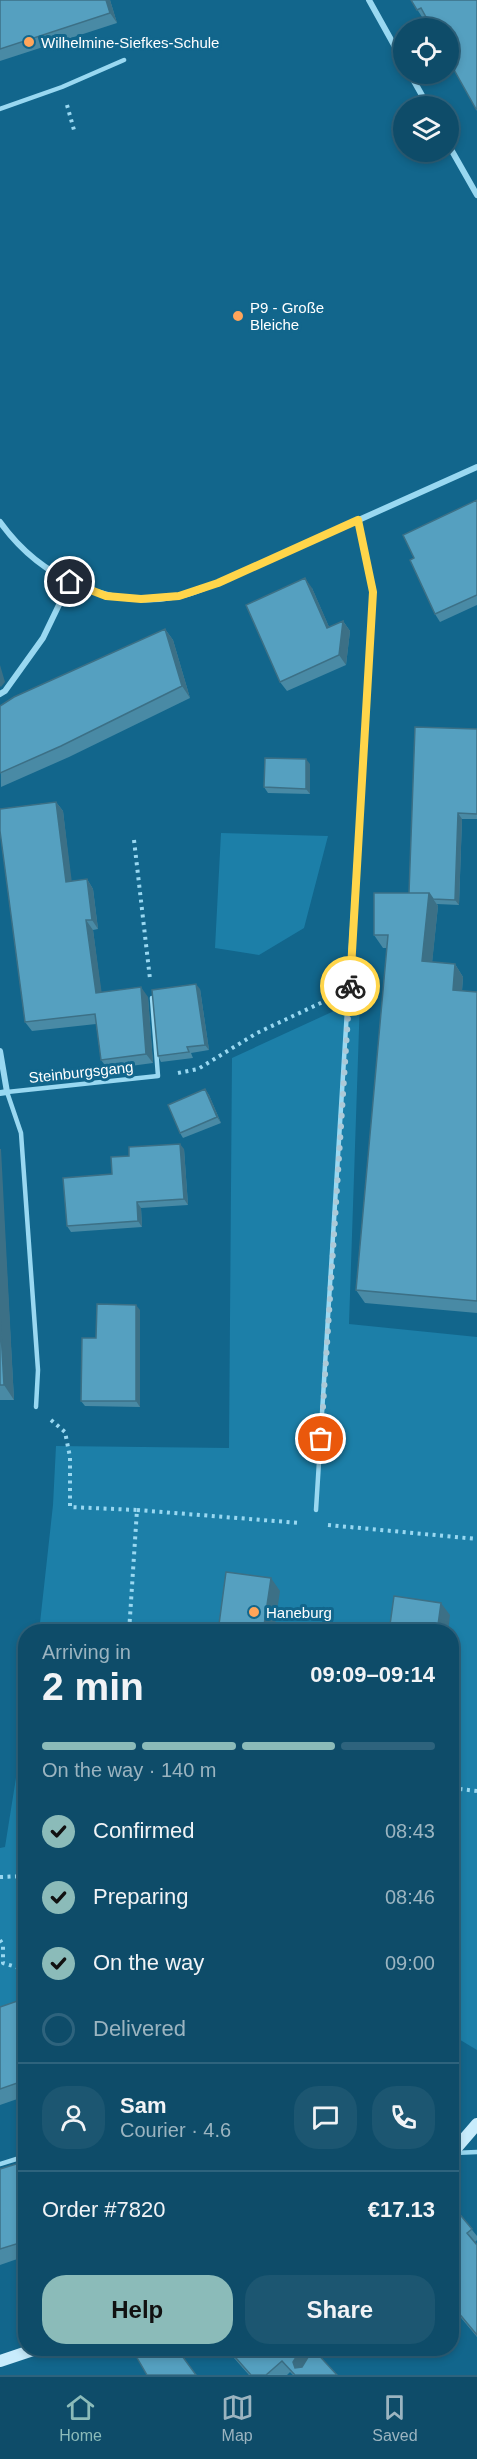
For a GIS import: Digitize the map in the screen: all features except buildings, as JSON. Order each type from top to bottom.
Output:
[{"type":"street","points":[[369,0],[393,43]]},
{"type":"street","points":[[458,162],[477,195]]},
{"type":"street","points":[[0,522],[13,540],[36,562],[70,582],[106,596],[141,599],[179,596],[218,583],[477,467]]},
{"type":"street","points":[[0,694],[5,691],[44,638],[70,582]]},
{"type":"street","points":[[0,1051],[3,1092]]},
{"type":"street","points":[[459,2145],[477,2124]]},
{"type":"street","points":[[0,2361],[18,2355]]},
{"type":"street","points":[[306,2375],[317,2356]]},
{"type":"lane","points":[[0,110],[62,87],[124,60]]},
{"type":"lane","points":[[316,1510],[373,592],[358,520]]},
{"type":"lane","points":[[152,998],[158,1076]]},
{"type":"lane","name":"Steinburgsgang","points":[[3,1092],[158,1076]]},
{"type":"lane","points":[[3,1092],[21,1134],[38,1370],[36,1407]]},
{"type":"lane","points":[[459,2152],[477,2151]]},
{"type":"lane","points":[[0,2164],[18,2158]]},
{"type":"path","points":[[134,840],[152,998]]},
{"type":"path","points":[[158,1076],[198,1069],[256,1033],[349,990]]},
{"type":"path","points":[[36,1407],[65,1432],[70,1457],[70,1507],[304,1523]]},
{"type":"path","points":[[130,1624],[137,1510]]},
{"type":"path","points":[[326,1525],[477,1539]]},
{"type":"path","points":[[459,1789],[477,1791]]},
{"type":"path","points":[[0,1877],[18,1876]]},
{"type":"path","points":[[0,1940],[3,1945],[3,1963],[18,1968]]},
{"type":"shaded area","points":[[221,833],[328,836],[304,928],[259,955],[215,948]]},
{"type":"shaded area","points":[[360,999],[349,1324],[477,1337],[477,2050],[459,2039],[459,1624],[40,1624],[53,1505],[56,1446],[229,1448],[232,1058]]},
{"type":"shaded area","points":[[18,1765],[18,2005],[0,2009],[0,1848],[5,1847]]},
{"type":"way so far","points":[[321,1439],[350,986]]},
{"type":"place","name":"Wilhelmine-Siefkes-Schule","points":[[29,42]]},
{"type":"place","name":"P9 - Große Bleiche","points":[[238,316]]},
{"type":"place","name":"Haneburg","points":[[254,1612]]},
{"type":"route","points":[[70,582],[106,596],[141,599],[179,596],[218,583],[358,520],[373,592],[350,986]]}]
